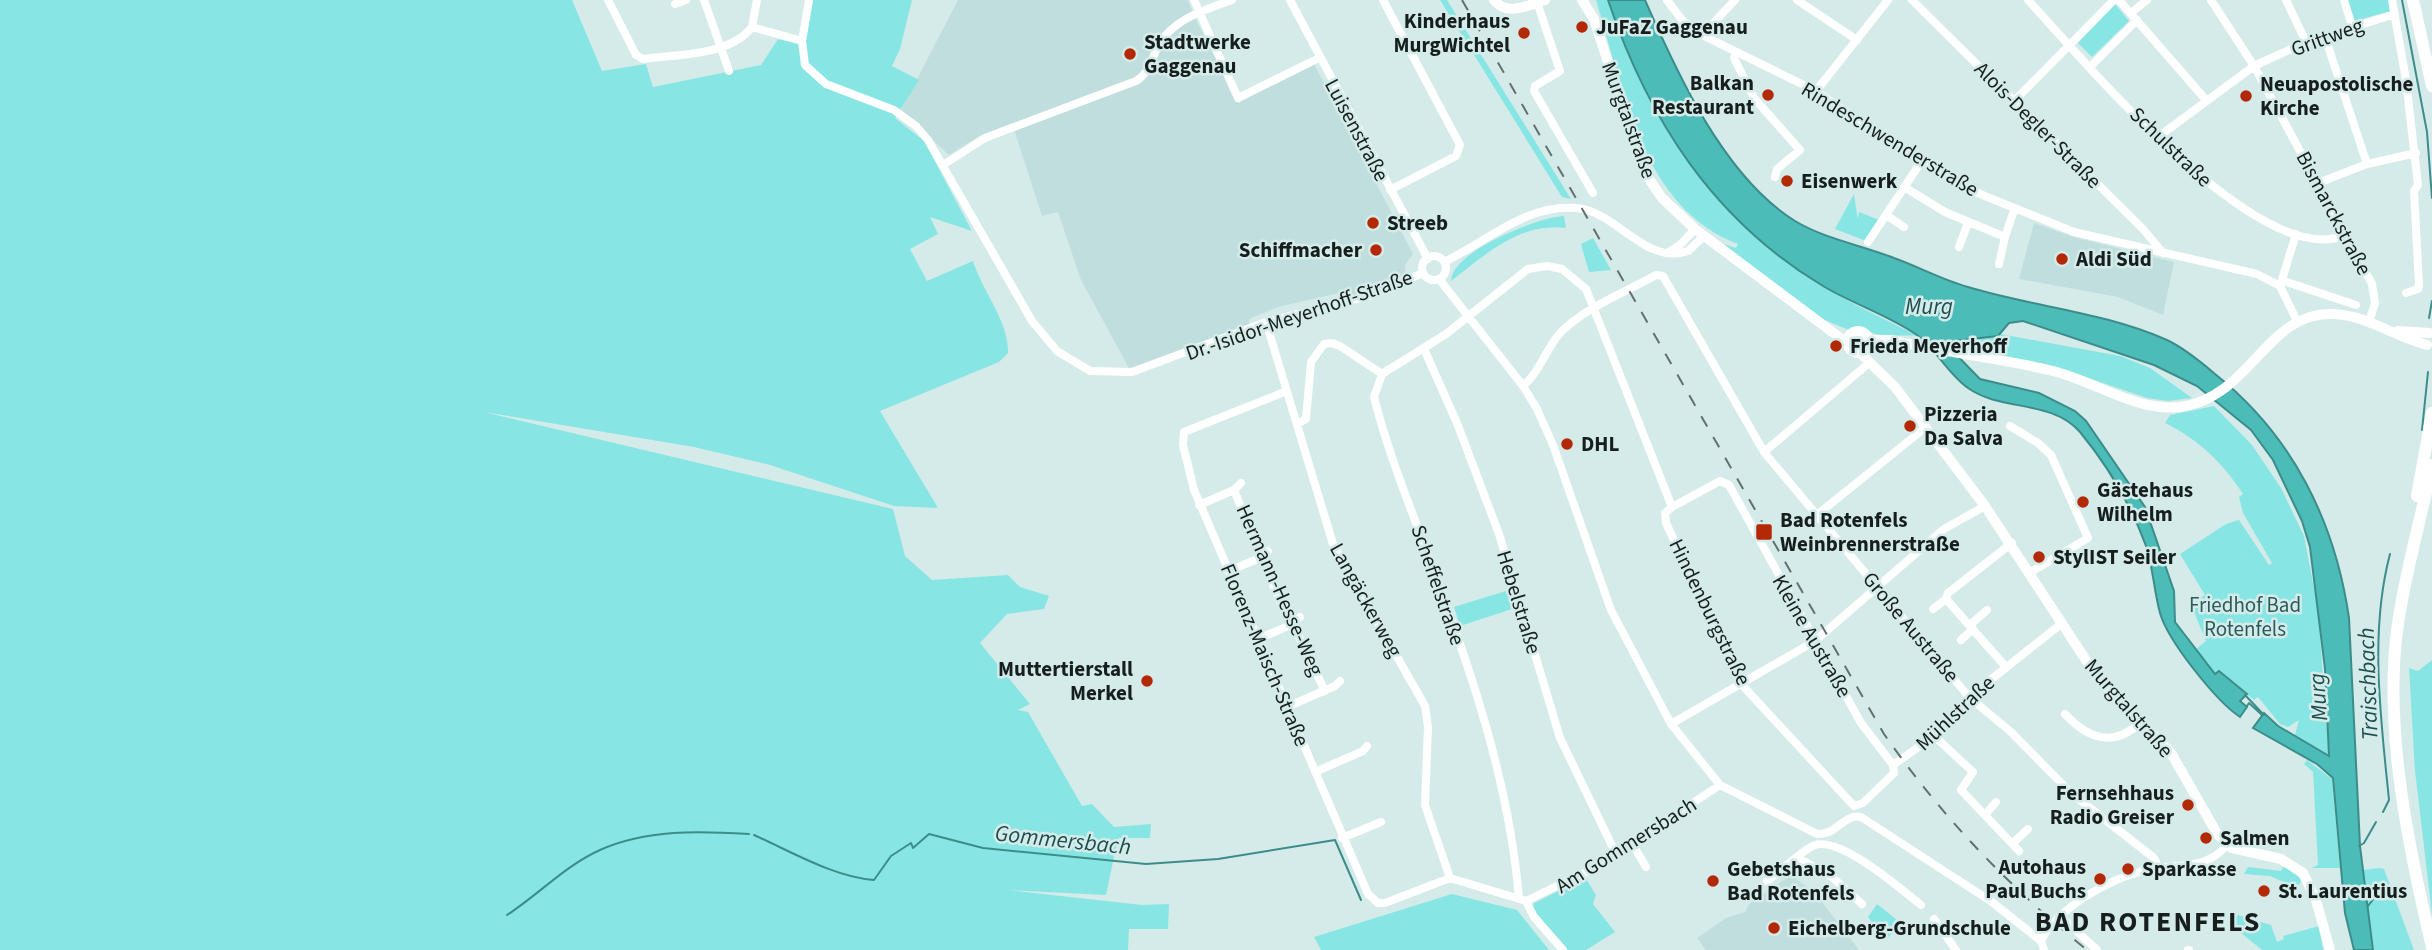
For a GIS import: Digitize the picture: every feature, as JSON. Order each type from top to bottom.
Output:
[{"type":"main road","points":[[2413,0],[2432,86]]},
{"type":"main road","points":[[2411,559],[2409,540],[2432,413]]},
{"type":"main road","points":[[2432,465],[2397,631],[2393,704],[2399,767],[2432,947]]},
{"type":"main road","points":[[2397,631],[2405,615],[2432,508]]},
{"type":"street","points":[[608,0],[636,54],[643,59],[721,47],[743,38],[752,26],[757,0]]},
{"type":"street","points":[[674,4],[686,0]]},
{"type":"street","points":[[704,0],[729,71]]},
{"type":"street","points":[[752,26],[802,41],[809,0]]},
{"type":"street","points":[[1194,0],[1238,98],[1319,58]]},
{"type":"street","points":[[943,165],[985,138],[1144,76],[1164,37],[1198,12],[1232,0]]},
{"type":"street","name":"Luisenstraße","points":[[1290,0],[1428,259]]},
{"type":"street","points":[[1383,0],[1460,145],[1456,156],[1390,190]]},
{"type":"street","points":[[1494,0],[1504,9],[1541,1],[1560,71],[1535,86],[1534,91],[1593,193]]},
{"type":"street","name":"Murgtalstraße","points":[[1583,0],[1594,19],[1645,170],[1662,198],[1695,229],[1803,311],[1849,338]]},
{"type":"street","name":"Rindeschwenderstraße","points":[[1667,0],[1682,20],[1702,35],[1816,92],[1921,162],[2014,210],[2074,232],[2167,253]]},
{"type":"street","points":[[1702,35],[1735,0]]},
{"type":"street","points":[[1797,0],[1857,40]]},
{"type":"street","points":[[1816,92],[1888,0]]},
{"type":"street","name":"Alois-Degler-Straße","points":[[1912,0],[2167,253]]},
{"type":"street","name":"Schulstraße","points":[[2028,0],[2158,137],[2217,191],[2247,212],[2296,234],[2320,239],[2334,239],[2345,235]]},
{"type":"street","points":[[2014,101],[2116,0],[2206,100]]},
{"type":"street","points":[[2090,66],[2147,0]]},
{"type":"street","name":"Bismarckstraße","points":[[2211,0],[2254,65],[2375,293],[2372,323]]},
{"type":"street","points":[[2286,0],[2306,42]]},
{"type":"street","points":[[2344,0],[2352,26]]},
{"type":"street","points":[[2392,0],[2416,153],[2418,185],[2414,191],[2418,289],[2406,293]]},
{"type":"street","name":"Grittweg","points":[[2158,137],[2254,65],[2306,42],[2395,14]]},
{"type":"street","points":[[2325,37],[2367,164]]},
{"type":"street","name":"Dr.-Isidor-Meyerhoff-Straße","points":[[802,41],[805,65],[813,76],[826,84],[894,110],[929,140],[1032,321],[1057,351],[1083,368],[1099,373],[1132,372],[1266,322],[1372,295],[1423,273]]},
{"type":"street","points":[[1736,54],[1734,58],[1754,98],[1800,150],[1777,169],[1775,177]]},
{"type":"street","points":[[2318,183],[2367,164],[2416,153]]},
{"type":"street","points":[[1868,242],[1921,162]]},
{"type":"street","points":[[1904,187],[1968,223],[2005,237]]},
{"type":"street","points":[[1444,262],[1520,219],[1559,209],[1577,208],[1602,215],[1643,245],[1667,253],[1688,251],[1704,236]]},
{"type":"street","points":[[1999,264],[2014,210]]},
{"type":"street","points":[[1886,215],[1904,227]]},
{"type":"street","points":[[1959,247],[1968,223]]},
{"type":"street","points":[[1667,253],[1681,244],[1695,229]]},
{"type":"street","points":[[2296,234],[2282,283],[2297,321]]},
{"type":"street","points":[[2167,253],[2239,268],[2357,305]]},
{"type":"street","name":"Dr.-Isidor-Meyerhoff-Straße","points":[[1436,257],[1444,262],[1445,272],[1439,279],[1430,279],[1423,273],[1423,265],[1428,259],[1436,257]]},
{"type":"street","name":"Hindenburgstraße","points":[[1466,318],[1517,276],[1542,266],[1562,269],[1576,278],[1586,289],[1595,309],[1672,507],[1665,513],[1665,523],[1742,685],[1858,811],[1992,902],[2041,941]]},
{"type":"street","name":"Große Austraße","points":[[1595,309],[1656,275],[1662,276],[1764,452],[1969,697],[2011,732],[2081,802],[2154,858],[2159,868]]},
{"type":"street","points":[[1439,279],[1466,318],[1523,386],[1546,426],[1611,610],[1671,724],[1720,785]]},
{"type":"street","points":[[1523,386],[1531,379],[1560,333],[1572,321],[1595,309]]},
{"type":"street","points":[[1865,348],[1892,340],[2056,372],[2161,407],[2189,405],[2211,398],[2245,372],[2284,330],[2297,321],[2332,314],[2372,323],[2410,333],[2430,331],[2430,350],[2372,323]]},
{"type":"street","points":[[1297,424],[1307,419],[1311,362],[1324,344],[1332,342],[1340,346],[1382,374],[1466,318]]},
{"type":"street","name":"Langäckerweg","points":[[1266,322],[1333,544],[1425,706],[1428,727],[1424,805],[1450,878]]},
{"type":"street","name":"Murgtalstraße","points":[[1849,338],[1861,332],[1868,364],[1881,373]]},
{"type":"street","name":"Murgtalstraße","points":[[1849,338],[1851,351],[1865,348]]},
{"type":"street","name":"Murgtalstraße","points":[[1865,348],[1881,373],[1926,427],[2012,543],[2097,677],[2171,753],[2218,835],[2227,845]]},
{"type":"street","name":"Hebelstraße","points":[[1423,349],[1457,423],[1499,534],[1560,738],[1616,854]]},
{"type":"street","points":[[1764,452],[1868,364]]},
{"type":"street","name":"Scheffelstraße","points":[[1382,374],[1374,397],[1378,414],[1448,610],[1493,757],[1514,840],[1523,900]]},
{"type":"street","name":"Florenz-Maisch-Straße","points":[[1287,391],[1184,432],[1183,445],[1199,505],[1368,894],[1378,903],[1450,878]]},
{"type":"street","points":[[2010,426],[2038,443],[2051,455],[2088,538],[2031,572]]},
{"type":"street","points":[[1818,514],[1926,427]]},
{"type":"street","name":"Kleine Austraße","points":[[1672,507],[1725,481],[1861,723],[1893,765]]},
{"type":"street","points":[[1199,505],[1234,490],[1241,483]]},
{"type":"street","name":"Hermann-Hesse-Weg","points":[[1234,490],[1265,554],[1285,614],[1293,624],[1325,691]]},
{"type":"street","points":[[1671,724],[1815,641],[1944,529],[1985,506]]},
{"type":"street","points":[[1933,609],[1948,593],[2012,543]]},
{"type":"street","points":[[1229,571],[1265,554]]},
{"type":"street","points":[[1946,598],[2006,667]]},
{"type":"street","points":[[1961,640],[1987,610]]},
{"type":"street","points":[[1258,639],[1293,624],[1300,617]]},
{"type":"street","name":"Mühlstraße","points":[[1720,785],[1823,835],[1830,834],[1858,811],[1894,773],[1893,765],[1934,736],[1969,697],[2061,624]]},
{"type":"street","points":[[1287,707],[1325,691],[1340,681]]},
{"type":"street","points":[[2065,714],[2088,735],[2127,736],[2141,722]]},
{"type":"street","points":[[1934,736],[1973,772],[1961,790],[2019,850]]},
{"type":"street","points":[[1315,772],[1363,751],[1367,746]]},
{"type":"street","name":"Am Gommersbach","points":[[1523,900],[1546,894],[1616,854],[1720,785]]},
{"type":"street","points":[[1985,815],[1996,802]]},
{"type":"street","points":[[1342,838],[1381,822]]},
{"type":"street","points":[[2013,843],[2028,829]]},
{"type":"street","points":[[1632,843],[1646,867]]},
{"type":"street","points":[[1767,881],[1809,848],[1819,844],[1847,852],[1921,905]]},
{"type":"street","points":[[2043,950],[2041,941],[2060,916],[2093,893],[2159,868],[2204,863],[2220,854],[2227,845],[2240,851],[2281,859],[2304,873],[2316,900],[2330,950]]},
{"type":"street","points":[[1798,858],[1832,877],[1862,904]]},
{"type":"street","points":[[1450,878],[1523,900],[1563,950]]},
{"type":"street","points":[[2060,916],[2097,950]]},
{"type":"street","points":[[1934,919],[1956,950]]},
{"type":"shaded area","points":[[958,0],[1188,0],[1239,103],[1313,62],[1413,254],[1405,265],[1406,277],[1355,296],[1339,293],[1278,307],[1249,319],[1249,324],[1179,353],[1129,368],[1081,280],[1058,212],[1042,216],[1012,123],[979,136],[949,155],[901,110]]},
{"type":"shaded area","points":[[2034,223],[2073,237],[2174,262],[2163,315],[2118,297],[2019,279]]},
{"type":"shaded area","points":[[1791,875],[1815,893],[1859,950],[1706,950],[1697,938],[1726,918],[1745,912],[1750,903]]},
{"type":"green space","points":[[0,0],[572,0],[602,71],[646,64],[653,87],[761,65],[778,39],[799,44],[806,0],[912,0],[900,49],[892,66],[919,80],[895,118],[924,141],[972,231],[930,217],[938,234],[910,249],[927,281],[973,261],[1000,318],[1008,353],[999,362],[880,411],[938,508],[894,506],[770,465],[694,447],[484,412],[893,509],[905,556],[932,580],[1008,575],[1020,587],[1049,596],[1044,609],[1007,614],[980,643],[1030,704],[1018,710],[1028,712],[1082,806],[1092,804],[1114,827],[1151,824],[1150,838],[1118,838],[1106,895],[1008,890],[1142,905],[1169,904],[1168,929],[1129,929],[1128,950],[0,950]]},
{"type":"green space","points":[[1440,0],[1447,0],[1571,199],[1562,197]]},
{"type":"green space","points":[[1596,0],[1608,0],[1643,87],[1688,161],[1715,194],[1780,255],[1819,283],[1855,305],[1918,336],[1883,335],[1863,328],[1849,330],[1815,316],[1723,244],[1736,248],[1738,244],[1705,227],[1679,203],[1658,174],[1641,141],[1627,106]]},
{"type":"green space","points":[[2347,0],[2389,0],[2391,11],[2354,21]]},
{"type":"green space","points":[[2115,4],[2129,21],[2092,57],[2078,43]]},
{"type":"green space","points":[[1854,194],[1858,219],[1859,212],[1879,220],[1866,241],[1835,229]]},
{"type":"green space","points":[[1564,216],[1566,228],[1549,227],[1518,235],[1490,251],[1451,281],[1455,270],[1465,258],[1480,248],[1517,229]]},
{"type":"green space","points":[[1593,238],[1611,270],[1589,272],[1581,244]]},
{"type":"green space","points":[[2000,334],[2120,356],[2150,368],[2192,398],[2168,401],[2147,398],[2062,369],[1953,347],[1953,344]]},
{"type":"green space","name":"Friedhof Bad Rotenfels","points":[[2214,406],[2252,445],[2281,488],[2304,536],[2318,609],[2329,756],[2295,735],[2299,720],[2288,727],[2280,724],[2258,697],[2254,700],[2219,671],[2216,674],[2195,650],[2206,641],[2194,612],[2194,602],[2205,595],[2180,554],[2226,524],[2239,520],[2269,565],[2272,563],[2243,513],[2239,497],[2243,494],[2235,482],[2199,444],[2165,423],[2170,415]]},
{"type":"green space","points":[[1506,591],[1512,609],[1460,626],[1454,607]]},
{"type":"green space","points":[[2432,660],[2432,914],[2415,771],[2409,668],[2418,671]]},
{"type":"green space","points":[[2307,760],[2332,779],[2340,868],[2311,868],[2318,865],[2313,772],[2304,764]]},
{"type":"green space","points":[[2284,866],[2301,879],[2300,884],[2293,886],[2270,876],[2244,874],[2248,867],[2281,871]]},
{"type":"green space","points":[[2384,869],[2414,950],[2374,950],[2363,870]]},
{"type":"green space","points":[[1585,877],[1596,895],[1593,904],[1615,932],[1586,950],[1567,950],[1532,908],[1533,904]]},
{"type":"green space","points":[[1452,894],[1517,910],[1549,950],[1321,950],[1314,937]]},
{"type":"green space","points":[[1877,904],[1901,923],[1885,941],[1868,917]]},
{"type":"green space","points":[[2238,915],[2271,925],[2277,942],[2284,939],[2283,936],[2319,926],[2323,950],[2262,950],[2230,924]]},
{"type":"water","name":"Murg","points":[[1608,0],[1645,0],[1688,90],[1725,151],[1769,202],[1795,221],[1818,233],[1894,258],[1959,284],[2094,316],[2167,340],[2210,369],[2266,424],[2288,452],[2306,482],[2321,514],[2342,582],[2349,618],[2360,846],[2373,950],[2354,950],[2345,913],[2333,778],[2317,764],[2253,728],[2264,713],[2278,726],[2329,756],[2325,669],[2310,547],[2302,521],[2273,460],[2251,430],[2197,386],[2154,365],[2023,321],[2009,323],[1998,336],[1944,342],[1980,379],[2039,393],[2075,411],[2086,421],[2145,507],[2174,591],[2175,622],[2215,674],[2219,671],[2247,694],[2240,701],[2247,707],[2240,717],[2218,698],[2172,639],[2160,613],[2148,554],[2140,531],[2109,472],[2080,432],[2055,415],[1996,400],[1968,388],[1917,335],[1823,286],[1784,260],[1749,230],[1717,198],[1689,163],[1665,125],[1643,86]]},
{"type":"waterway","name":"Traischbach","points":[[2402,0],[2427,132],[2432,198]]},
{"type":"waterway","name":"Traischbach","points":[[2429,318],[2432,301]]},
{"type":"waterway","name":"Traischbach","points":[[2422,430],[2428,372]]},
{"type":"waterway","name":"Traischbach","points":[[2383,812],[2389,800],[2380,708],[2378,645],[2390,554]]},
{"type":"waterway","points":[[2245,695],[2264,715]]},
{"type":"waterway","points":[[2247,706],[2249,703],[2262,715]]},
{"type":"waterway","name":"Traischbach","points":[[2359,846],[2364,843],[2376,822]]},
{"type":"waterway","name":"Gommersbach","points":[[507,915],[575,864],[618,843],[673,833],[749,834]]},
{"type":"waterway","name":"Gommersbach","points":[[754,835],[828,869],[874,880],[891,856],[911,843],[913,848],[929,834],[983,848],[1146,864],[1218,859],[1335,840],[1361,900]]},
{"type":"waterway","points":[[2368,906],[2382,888]]},
{"type":"railway","points":[[1462,0],[1884,734],[1929,794],[1978,850],[2087,950]]},
{"type":"place","name":"JuFaZ Gaggenau","points":[[1582,27]]},
{"type":"place","name":"Kinderhaus MurgWichtel","points":[[1524,33]]},
{"type":"place","name":"Stadtwerke Gaggenau","points":[[1130,54]]},
{"type":"place","name":"Balkan Restaurant","points":[[1768,95]]},
{"type":"place","name":"Neuapostolische Kirche","points":[[2246,96]]},
{"type":"place","name":"Eisenwerk","points":[[1787,181]]},
{"type":"place","name":"Streeb","points":[[1373,223]]},
{"type":"place","name":"Schiffmacher","points":[[1376,250]]},
{"type":"place","name":"Aldi Süd","points":[[2062,259]]},
{"type":"place","name":"Frieda Meyerhoff","points":[[1836,346]]},
{"type":"place","name":"Pizzeria Da Salva","points":[[1910,426]]},
{"type":"place","name":"DHL","points":[[1567,444]]},
{"type":"place","name":"Gästehaus Wilhelm","points":[[2083,502]]},
{"type":"place","name":"Bad Rotenfels Weinbrennerstraße","points":[[1764,532]]},
{"type":"place","name":"StylIST Seiler","points":[[2039,557]]},
{"type":"place","name":"Muttertierstall Merkel","points":[[1147,681]]},
{"type":"place","name":"Fernsehhaus Radio Greiser","points":[[2188,805]]},
{"type":"place","name":"Salmen","points":[[2206,838]]},
{"type":"place","name":"Sparkasse","points":[[2128,869]]},
{"type":"place","name":"Autohaus Paul Buchs","points":[[2100,879]]},
{"type":"place","name":"Gebetshaus Bad Rotenfels","points":[[1713,881]]},
{"type":"place","name":"St. Laurentius","points":[[2264,891]]},
{"type":"place","name":"Eichelberg-Grundschule","points":[[1774,928]]},
{"type":"district","name":"BAD ROTENFELS","points":[[2148,922]]}]
